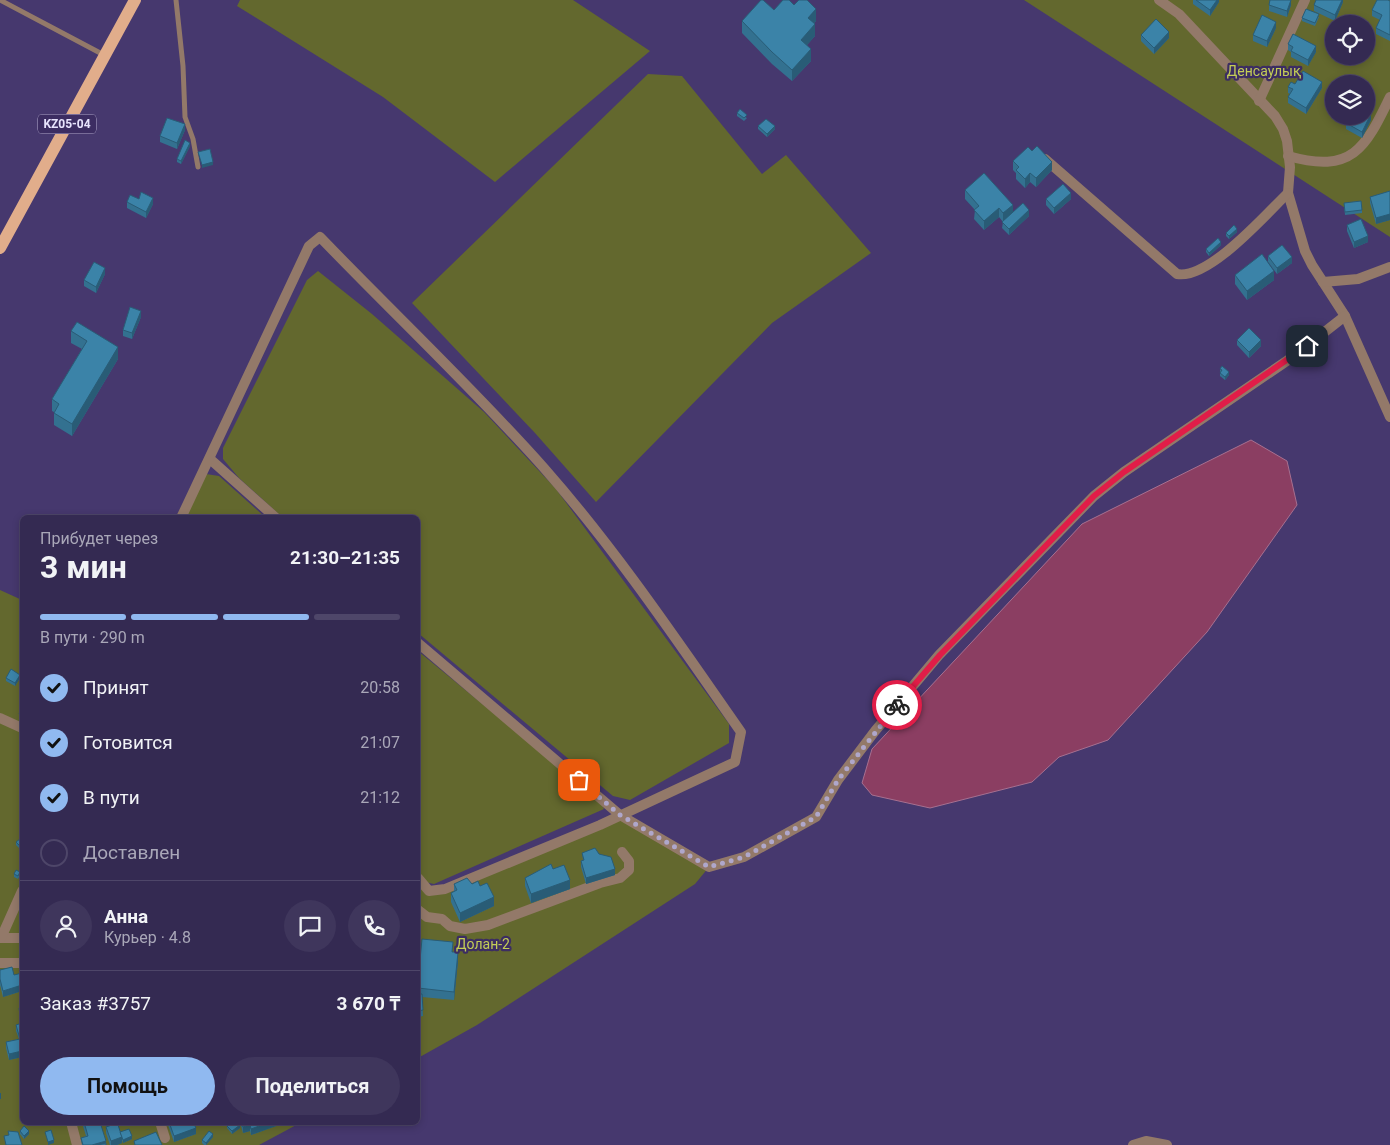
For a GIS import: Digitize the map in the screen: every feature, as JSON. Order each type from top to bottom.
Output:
[{"type":"main road","name":"KZ05-04","points":[[0,248],[134,0]]},
{"type":"street","points":[[1259,101],[1305,0]]},
{"type":"street","points":[[1164,1],[1179,14],[1275,116],[1283,129],[1288,156],[1288,193],[1305,251],[1312,265],[1346,316],[1390,417]]},
{"type":"street","points":[[1288,156],[1323,162],[1350,156],[1361,148],[1372,135],[1390,97]]},
{"type":"street","points":[[1045,159],[1178,274],[1185,275],[1205,267],[1228,250],[1288,193]]},
{"type":"street","points":[[182,515],[210,459],[309,246],[320,237],[545,468],[634,580],[741,732],[735,762],[620,815],[446,889],[429,891],[420,884]]},
{"type":"street","points":[[1323,282],[1358,279],[1390,267]]},
{"type":"street","points":[[420,645],[620,815],[709,867],[744,857],[816,817],[838,780],[875,731],[933,663],[1094,496],[1124,472],[1294,356],[1346,316]]},
{"type":"street","points":[[210,459],[273,515]]},
{"type":"street","points":[[0,718],[20,727]]},
{"type":"street","points":[[420,912],[427,917],[442,919],[450,926],[457,928],[465,929],[488,925],[592,886],[620,878],[629,870],[629,861],[622,852]]},
{"type":"street","points":[[20,895],[1,938],[20,938]]},
{"type":"street","points":[[0,963],[20,963]]},
{"type":"street","points":[[72,1125],[77,1145]]},
{"type":"street","points":[[161,1125],[165,1138]]},
{"type":"street","points":[[1133,1145],[1134,1143],[1146,1141],[1167,1145]]},
{"type":"lane","points":[[0,0],[105,55]]},
{"type":"lane","points":[[176,0],[183,66],[185,117],[193,140],[198,167]]},
{"type":"green space","points":[[240,0],[573,0],[650,51],[495,182],[383,97],[237,6]]},
{"type":"green space","name":"Денсаулық","points":[[1024,0],[1390,0],[1390,237]]},
{"type":"green space","points":[[648,74],[682,76],[762,174],[786,155],[871,253],[772,323],[596,502],[535,433],[412,303]]},
{"type":"green space","points":[[318,271],[372,314],[484,412],[556,489],[729,724],[729,743],[630,800],[613,796],[420,635],[420,515],[280,515],[239,478],[223,459],[223,448],[307,280]]},
{"type":"green space","points":[[206,474],[219,476],[263,515],[186,515]]},
{"type":"green space","points":[[0,590],[20,599],[20,1125],[296,1125],[259,1145],[0,1145]]},
{"type":"green space","points":[[420,653],[600,801],[604,809],[434,884],[425,882],[420,877]]},
{"type":"green space","name":"Долан-2","points":[[620,815],[709,867],[695,884],[477,1025],[420,1057],[420,880],[429,891]]},
{"type":"shaded area","points":[[1251,440],[1287,461],[1297,505],[1207,632],[1108,740],[1059,757],[1032,782],[930,808],[872,795],[862,783],[872,749],[1082,524]]},
{"type":"building","points":[[761,0],[774,10],[783,0],[789,0],[794,5],[799,0],[807,0],[816,9],[808,18],[815,24],[801,40],[811,49],[792,70],[742,21]]},
{"type":"building","points":[[1196,0],[1217,0],[1210,10]]},
{"type":"building","points":[[1270,0],[1291,0],[1287,11],[1269,5]]},
{"type":"building","points":[[1316,0],[1342,0],[1335,15],[1314,5]]},
{"type":"building","points":[[1377,0],[1390,1],[1390,35],[1376,28],[1382,15],[1372,10]]},
{"type":"building","points":[[1306,9],[1319,14],[1315,23],[1302,18]]},
{"type":"building","points":[[1262,15],[1276,22],[1267,41],[1253,35]]},
{"type":"building","points":[[1156,19],[1169,32],[1154,48],[1141,35]]},
{"type":"building","points":[[1293,34],[1316,46],[1308,60],[1291,51],[1293,47],[1288,44]]},
{"type":"building","points":[[1303,71],[1322,82],[1306,108],[1288,97],[1293,89],[1288,87],[1291,82],[1295,84]]},
{"type":"building","points":[[740,109],[747,115],[744,118],[737,113]]},
{"type":"building","points":[[167,118],[185,124],[177,143],[160,136]]},
{"type":"building","points":[[766,119],[775,126],[767,134],[758,126]]},
{"type":"building","points":[[1350,125],[1366,125],[1362,132]]},
{"type":"building","points":[[185,140],[190,143],[181,161],[177,159]]},
{"type":"building","points":[[1037,146],[1052,162],[1036,178],[1030,173],[1025,179],[1016,170],[1019,167],[1013,161],[1028,147],[1032,151]]},
{"type":"building","points":[[210,149],[213,162],[202,165],[198,152]]},
{"type":"building","points":[[984,173],[1013,205],[1003,213],[999,208],[984,221],[974,210],[979,206],[965,190]]},
{"type":"building","points":[[1063,184],[1071,193],[1054,208],[1046,199]]},
{"type":"building","points":[[1390,191],[1390,214],[1376,218],[1370,197]]},
{"type":"building","points":[[141,192],[153,198],[146,212],[127,202],[130,195],[139,199]]},
{"type":"building","points":[[1361,201],[1362,210],[1345,212],[1344,203]]},
{"type":"building","points":[[1023,203],[1029,210],[1009,229],[1002,222]]},
{"type":"building","points":[[1361,219],[1368,236],[1354,242],[1347,225]]},
{"type":"building","points":[[1234,225],[1237,229],[1229,236],[1226,233]]},
{"type":"building","points":[[1218,238],[1221,242],[1209,253],[1206,249]]},
{"type":"building","points":[[1282,245],[1292,257],[1277,268],[1268,256]]},
{"type":"building","points":[[1262,254],[1274,271],[1247,291],[1235,275]]},
{"type":"building","points":[[94,262],[105,268],[96,287],[84,280]]},
{"type":"building","points":[[130,307],[141,311],[132,333],[123,330]]},
{"type":"building","points":[[77,322],[118,347],[72,424],[54,413],[59,404],[52,399],[87,341],[71,331]]},
{"type":"building","points":[[1249,328],[1261,340],[1249,352],[1237,340]]},
{"type":"building","points":[[1222,366],[1229,372],[1225,377],[1220,373]]},
{"type":"building","points":[[11,669],[20,675],[15,683],[6,678]]},
{"type":"building","points":[[595,848],[599,854],[611,857],[615,869],[586,878],[581,861],[584,860],[582,853]]},
{"type":"building","points":[[551,864],[553,869],[564,865],[570,880],[531,894],[525,878]]},
{"type":"building","points":[[16,870],[20,872],[18,876],[14,874]]},
{"type":"building","points":[[467,878],[472,884],[478,881],[480,886],[487,883],[494,897],[460,913],[451,893],[457,890],[454,884]]},
{"type":"building","points":[[422,939],[453,942],[452,952],[458,952],[454,992],[420,988]]},
{"type":"building","points":[[12,967],[14,975],[20,974],[20,986],[3,991],[0,970]]},
{"type":"building","points":[[420,994],[422,994],[423,1010],[420,1011]]},
{"type":"building","points":[[20,1024],[20,1039],[16,1025]]},
{"type":"building","points":[[20,1039],[20,1051],[9,1054],[6,1042]]},
{"type":"building","points":[[85,1125],[101,1125],[106,1141],[92,1145],[83,1145],[81,1138],[88,1136]]},
{"type":"building","points":[[118,1125],[122,1137],[111,1141],[106,1127]]},
{"type":"building","points":[[170,1125],[194,1125],[196,1128],[174,1136]]},
{"type":"building","points":[[228,1125],[240,1125],[232,1131]]},
{"type":"building","points":[[250,1125],[262,1125],[251,1129]]},
{"type":"building","points":[[24,1126],[29,1131],[24,1136],[20,1131]]},
{"type":"building","points":[[129,1129],[132,1136],[123,1140],[120,1132]]},
{"type":"building","points":[[51,1130],[54,1140],[48,1142],[45,1132]]},
{"type":"building","points":[[8,1131],[18,1132],[22,1145],[6,1145],[4,1136],[9,1135]]},
{"type":"building","points":[[209,1131],[213,1134],[206,1143],[202,1140]]},
{"type":"building","points":[[156,1132],[162,1145],[135,1145],[134,1141]]},
{"type":"way so far","points":[[579,780],[620,815],[709,867],[744,857],[816,817],[838,780],[897,705]]},
{"type":"route","points":[[897,705],[940,655],[1094,496],[1124,472],[1307,346]]}]
